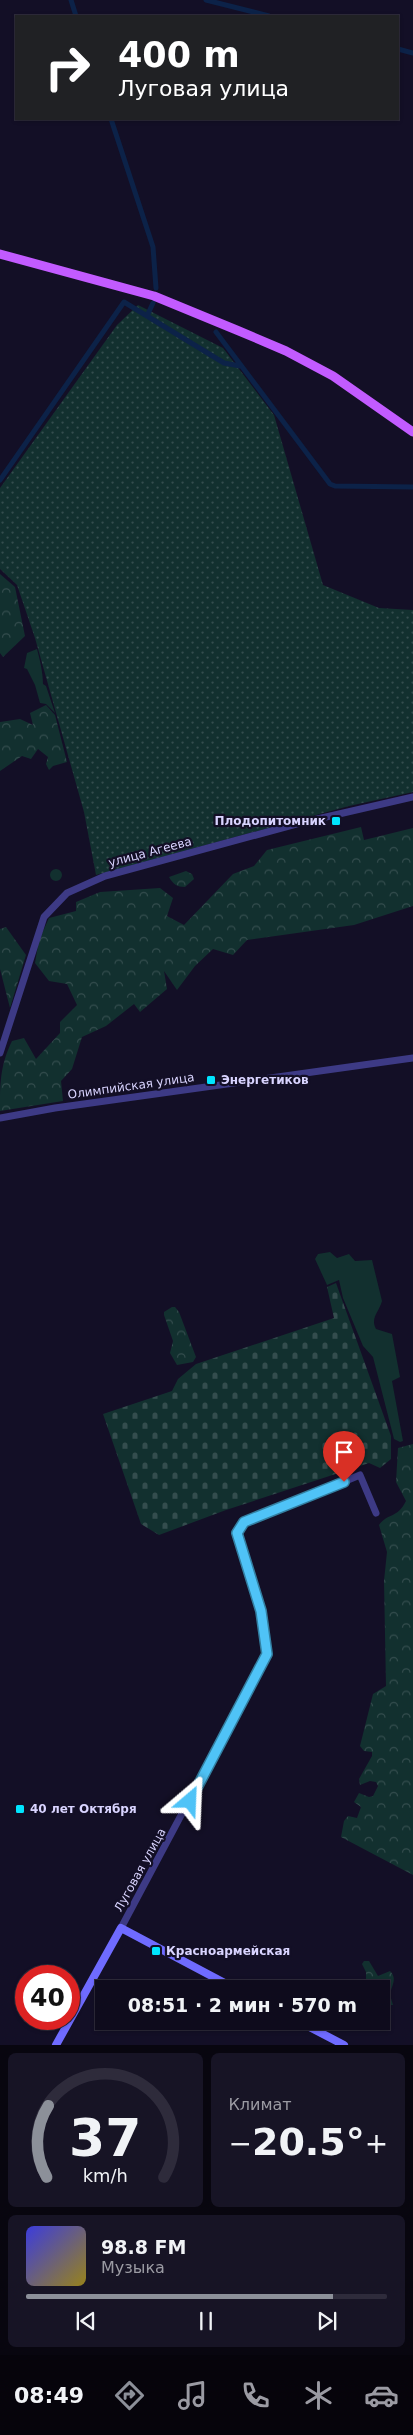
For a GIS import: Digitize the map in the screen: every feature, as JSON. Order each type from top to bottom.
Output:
[{"type":"main road","points":[[0,254],[129,288],[286,351],[333,376],[413,432]]},
{"type":"main road","points":[[121,1928],[219,1980]]},
{"type":"main road","name":"Луговая улица","points":[[56,2045],[121,1928]]},
{"type":"main road","points":[[315,2030],[344,2045]]},
{"type":"street","name":"улица Агеева","points":[[0,1053],[44,917],[68,893],[105,876],[300,823],[413,797]]},
{"type":"street","name":"Олимпийская улица","points":[[0,1118],[55,1108],[413,1058]]},
{"type":"street","name":"Луговая улица","points":[[121,1928],[267,1654],[261,1611],[237,1533],[244,1522],[360,1475],[376,1513]]},
{"type":"green space","points":[[138,305],[223,348],[274,415],[323,585],[379,608],[413,610],[413,792],[349,806],[96,875],[84,812],[35,638],[17,585],[0,569],[0,488],[117,325]]},
{"type":"green space","points":[[0,574],[15,587],[25,636],[3,657],[0,653]]},
{"type":"green space","points":[[37,649],[43,684],[46,686],[55,713],[46,704],[40,703],[35,685],[27,669],[24,668],[27,653]]},
{"type":"green space","points":[[46,705],[55,715],[67,762],[53,766],[49,770],[46,764],[48,757],[38,749],[31,759],[22,756],[0,771],[0,722],[20,719],[33,725],[30,713]]},
{"type":"green space","points":[[361,827],[364,840],[413,828],[413,906],[354,925],[247,940],[233,955],[213,949],[195,966],[177,990],[164,971],[167,989],[140,1012],[134,1004],[106,1026],[82,1037],[72,1069],[61,1081],[63,1101],[0,1111],[2,1075],[5,1059],[12,1041],[24,1038],[36,1059],[60,1033],[60,1022],[77,1005],[67,984],[49,981],[35,963],[39,940],[49,918],[76,911],[76,902],[100,892],[160,888],[173,898],[167,916],[184,925],[233,874],[254,866],[267,850]]},
{"type":"green space","points":[[54,869],[58,869],[62,875],[58,881],[54,881],[50,877],[50,873]]},
{"type":"green space","points":[[186,871],[192,874],[194,879],[185,887],[176,885],[169,877]]},
{"type":"green space","points":[[6,927],[26,955],[10,1008],[0,969],[0,929]]},
{"type":"green space","points":[[330,1252],[337,1258],[349,1254],[355,1261],[372,1260],[382,1301],[374,1318],[374,1325],[376,1329],[392,1334],[400,1377],[392,1381],[403,1441],[400,1442],[394,1439],[373,1357],[363,1346],[343,1298],[339,1280],[327,1285],[315,1259],[318,1254]]},
{"type":"green space","points":[[336,1283],[391,1436],[391,1459],[380,1468],[369,1463],[226,1510],[159,1535],[141,1524],[103,1414],[172,1391],[178,1379],[196,1364],[334,1318],[327,1287]]},
{"type":"green space","points":[[175,1307],[179,1312],[196,1357],[193,1362],[177,1365],[170,1353],[173,1341],[164,1312]]},
{"type":"green space","points":[[413,1444],[413,1875],[341,1837],[344,1821],[348,1816],[357,1818],[361,1807],[354,1802],[359,1793],[369,1797],[373,1796],[378,1786],[376,1782],[370,1781],[360,1785],[359,1779],[372,1756],[372,1752],[364,1751],[360,1746],[373,1694],[386,1686],[384,1581],[387,1552],[379,1525],[386,1518],[399,1511],[406,1501],[396,1482],[398,1448]]},
{"type":"green space","points":[[364,1961],[369,1961],[378,1976],[390,1971],[394,1980],[390,1995],[390,1980],[366,1980],[366,1972],[362,1964]]},
{"type":"waterway","points":[[71,0],[76,15]]},
{"type":"waterway","points":[[206,0],[265,15]]},
{"type":"waterway","points":[[399,49],[413,53]]},
{"type":"waterway","points":[[111,120],[153,247],[156,288]]},
{"type":"waterway","points":[[0,480],[124,302],[224,363],[240,366]]},
{"type":"waterway","points":[[147,316],[153,303]]},
{"type":"waterway","points":[[216,332],[330,484],[335,486],[413,487]]},
{"type":"place","name":"Плодопитомник","points":[[336,821]]},
{"type":"place","name":"Энергетиков","points":[[211,1080]]},
{"type":"place","name":"40 лет Октября","points":[[20,1809]]},
{"type":"place","name":"Красноармейская","points":[[156,1951]]},
{"type":"route","points":[[190,1801],[267,1654],[261,1611],[237,1533],[244,1522],[344,1482]]}]
